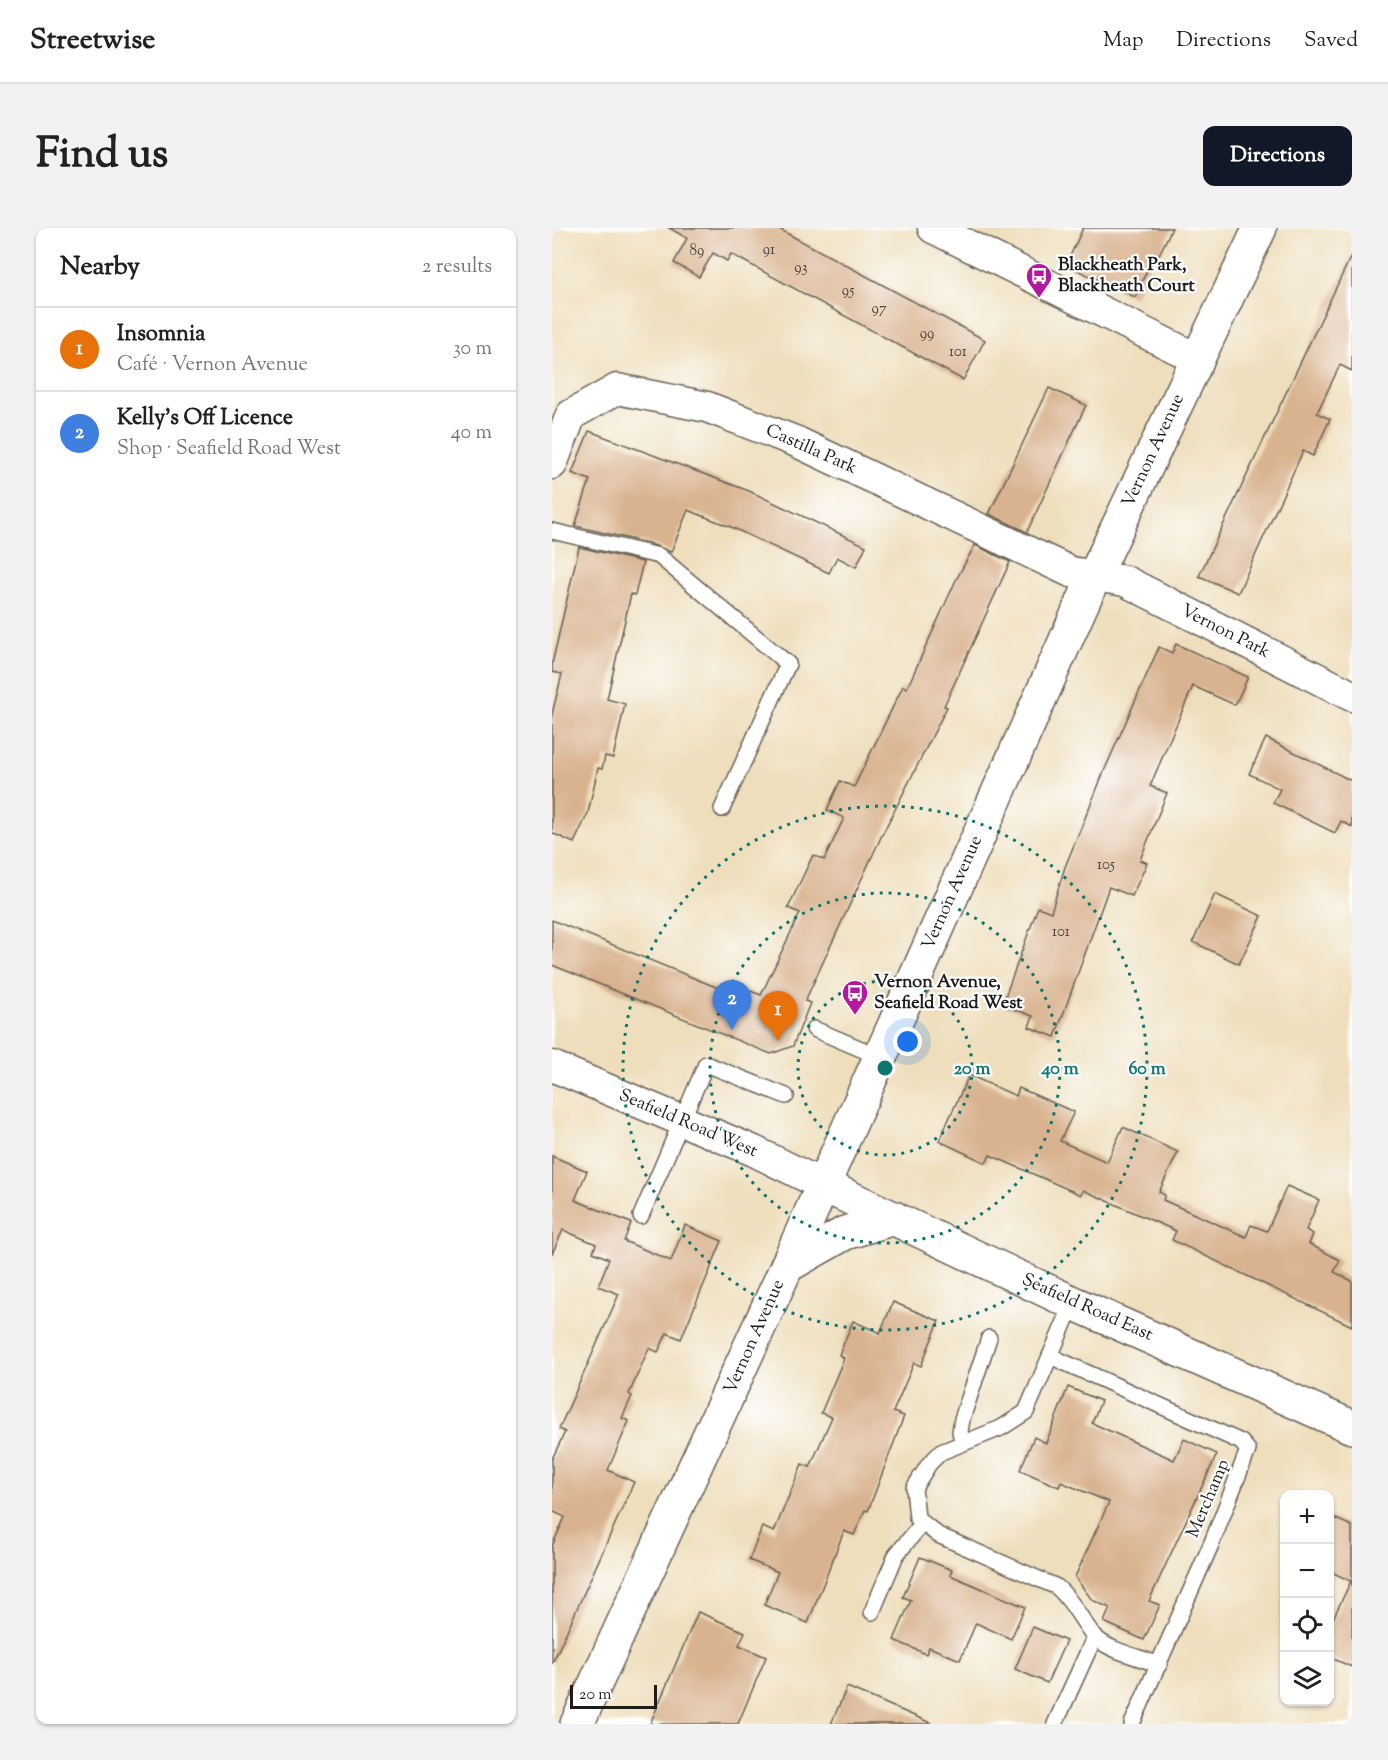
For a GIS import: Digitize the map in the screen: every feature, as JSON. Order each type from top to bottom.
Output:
[{"type":"main road","name":"Vernon Avenue","points":[[577,1724],[787,1266],[1094,577],[1260,228]]},
{"type":"main road","name":"Seafield Road East","points":[[823,1185],[1073,1303],[1352,1427]]},
{"type":"main road","points":[[787,1266],[845,1233],[894,1218]]},
{"type":"street","points":[[933,228],[1198,359]]},
{"type":"street","name":"Castilla Park","points":[[552,464],[571,415],[617,389],[707,407],[797,442],[1071,572],[1094,577]]},
{"type":"street","name":"Vernon Park","points":[[1094,577],[1125,581],[1352,696]]},
{"type":"street","name":"Seafield Road West","points":[[552,1066],[754,1151],[823,1185]]},
{"type":"lane","points":[[552,531],[659,556],[788,664],[722,809]]},
{"type":"lane","points":[[814,1029],[880,1057]]},
{"type":"lane","points":[[641,1216],[706,1064],[786,1096]]},
{"type":"lane","points":[[1073,1303],[1026,1412],[1001,1428],[941,1452],[929,1464],[914,1488],[917,1518],[938,1535],[1057,1587],[1069,1598],[1095,1636],[1106,1644],[1159,1665]]},
{"type":"lane","points":[[963,1443],[960,1432],[962,1419],[989,1338]]},
{"type":"lane","name":"Merchamp","points":[[1050,1356],[1241,1442],[1248,1450],[1213,1540],[1132,1724]]},
{"type":"lane","points":[[872,1612],[896,1555],[922,1524]]},
{"type":"lane","points":[[1055,1724],[1095,1636]]},
{"type":"building","points":[[669,228],[777,228],[985,340],[963,380],[731,254],[727,261],[713,253],[699,277],[674,263],[687,238]]},
{"type":"building","points":[[1083,228],[1172,228],[1159,255],[1155,253],[1135,297],[1066,265]]},
{"type":"building","points":[[1352,254],[1352,371],[1340,365],[1317,413],[1330,419],[1313,456],[1303,451],[1238,593],[1199,576]]},
{"type":"building","points":[[1049,388],[1086,405],[1027,532],[989,514]]},
{"type":"building","points":[[589,431],[749,491],[866,546],[856,567],[837,557],[829,573],[731,527],[688,510],[671,552],[648,543],[575,526],[590,480],[572,473]]},
{"type":"building","points":[[975,545],[1010,562],[944,706],[947,707],[882,835],[805,1001],[810,1003],[793,1046],[771,1054],[552,965],[552,920],[728,992],[732,984],[761,995],[800,913],[788,908],[813,855],[824,860],[844,818],[827,810],[840,781],[854,787],[903,686],[907,688],[956,580]]},
{"type":"building","points":[[579,547],[643,562],[635,595],[631,594],[607,699],[625,704],[613,758],[605,756],[602,769],[598,768],[588,813],[574,843],[552,833],[552,714],[562,674],[552,672],[552,664]]},
{"type":"building","points":[[1176,644],[1248,677],[1235,705],[1193,686],[1150,786],[1167,793],[1140,860],[1147,863],[1132,896],[1109,887],[1055,1037],[1029,1027],[1033,1016],[1002,1005],[1038,907],[1051,912],[1065,867],[1159,647],[1172,653]]},
{"type":"building","points":[[1266,738],[1352,781],[1352,827],[1341,821],[1335,833],[1273,803],[1280,789],[1249,774]]},
{"type":"building","points":[[1215,894],[1262,916],[1239,964],[1193,942]]},
{"type":"building","points":[[969,1075],[1016,1096],[1019,1088],[1074,1112],[1060,1141],[1107,1162],[1123,1127],[1178,1152],[1159,1192],[1165,1195],[1163,1200],[1246,1237],[1251,1225],[1267,1231],[1287,1186],[1319,1200],[1306,1230],[1313,1234],[1309,1244],[1340,1260],[1334,1272],[1352,1281],[1352,1326],[1172,1240],[1176,1231],[1083,1190],[1081,1195],[990,1155],[986,1163],[939,1141]]},
{"type":"building","points":[[552,1156],[587,1171],[575,1200],[631,1223],[624,1241],[671,1261],[685,1225],[722,1241],[681,1339],[667,1333],[658,1352],[649,1348],[629,1394],[632,1396],[622,1418],[629,1421],[608,1470],[634,1482],[552,1664],[552,1546],[565,1517],[552,1511],[552,1459],[565,1432],[559,1429],[619,1294],[598,1286],[609,1259],[593,1252],[596,1244],[563,1230],[552,1254]]},
{"type":"building","points":[[893,1302],[939,1321],[921,1366],[914,1363],[893,1412],[904,1416],[868,1511],[865,1510],[854,1535],[844,1531],[808,1623],[764,1605],[778,1572],[749,1560],[762,1527],[774,1532],[802,1464],[810,1467],[832,1417],[821,1413],[844,1358],[839,1355],[853,1321],[880,1333]]},
{"type":"building","points":[[1068,1387],[1101,1401],[1092,1423],[1174,1460],[1184,1439],[1217,1454],[1149,1601],[1160,1605],[1144,1640],[1104,1622],[1110,1608],[1092,1600],[1075,1577],[1109,1502],[1061,1482],[1059,1487],[1020,1470],[1034,1437],[1046,1443]]},
{"type":"building","points":[[1334,1518],[1352,1526],[1352,1667],[1334,1659],[1334,1617],[1351,1581],[1334,1573]]},
{"type":"building","points":[[920,1557],[952,1570],[950,1575],[1025,1607],[1011,1639],[976,1623],[960,1660],[929,1647],[926,1654],[894,1640],[911,1600],[903,1597]]},
{"type":"building","points":[[698,1612],[745,1632],[739,1645],[766,1657],[738,1724],[650,1724]]},
{"type":"building","points":[[1033,1627],[1066,1641],[1047,1683],[1015,1669]]},
{"type":"building","points":[[847,1687],[933,1724],[831,1724]]},
{"type":"place","name":"Blackheath Park, Blackheath Court","points":[[1039,299]]},
{"type":"place","name":"Vernon Avenue, Seafield Road West","points":[[855,1016]]},
{"type":"place","name":"Kelly's Off Licence","points":[[732,1030]]},
{"type":"place","name":"Insomnia","points":[[778,1041]]}]
